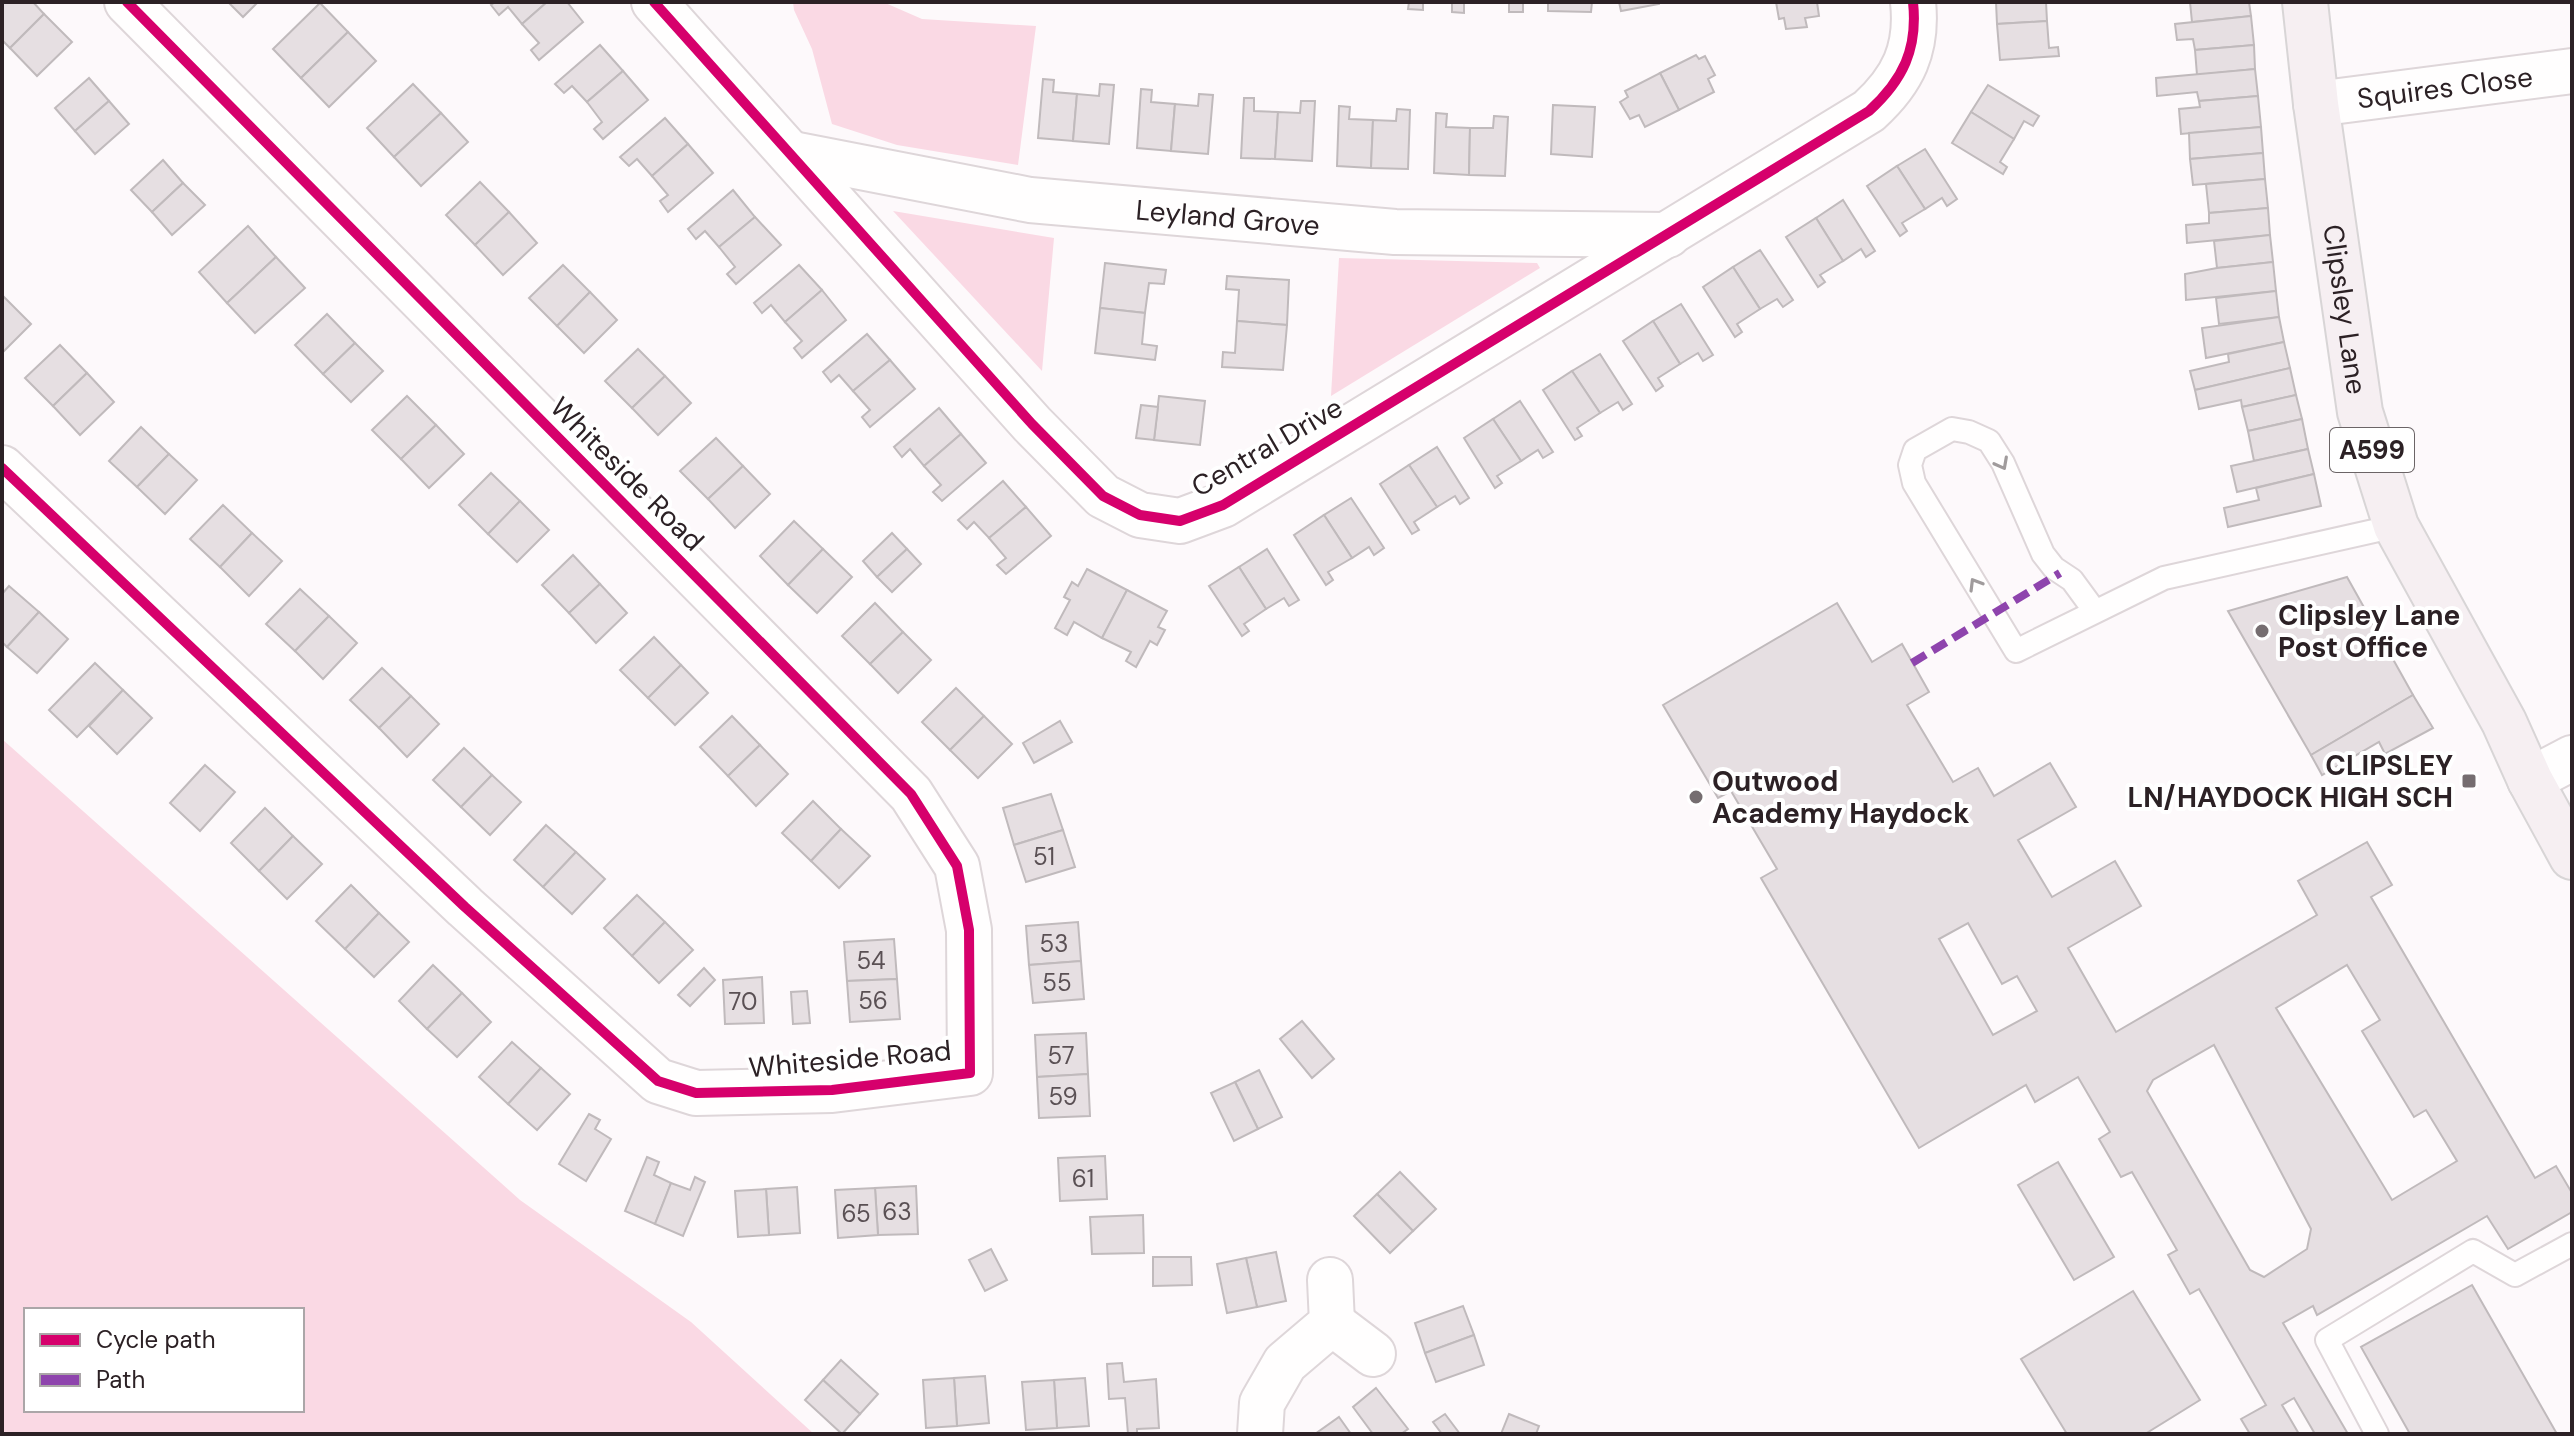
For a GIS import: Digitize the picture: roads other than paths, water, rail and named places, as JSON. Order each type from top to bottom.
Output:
[{"type":"main road","name":"Clipsley Lane","points":[[2305,2],[2316,104],[2360,412],[2396,526],[2504,722],[2530,780],[2572,857]]},
{"type":"street","name":"Whiteside Road","points":[[2,468],[465,907],[658,1081],[696,1093],[832,1090],[970,1073],[969,930],[957,866],[911,794],[127,2]]},
{"type":"street","name":"Central Drive","points":[[654,2],[1032,424],[1103,496],[1140,515],[1180,521],[1223,505],[1869,111],[1888,93],[1909,57],[1913,37],[1913,2]]},
{"type":"street","name":"Squires Close","points":[[2316,104],[2572,71]]},
{"type":"street","name":"Leyland Grove","points":[[793,154],[1030,200],[1395,232],[1668,235]]},
{"type":"street","points":[[2530,780],[2572,758]]},
{"type":"street","points":[[1330,1280],[1332,1323]]},
{"type":"street","points":[[1332,1323],[1373,1354]]},
{"type":"street","points":[[1260,1434],[1262,1403],[1285,1363],[1332,1323]]},
{"type":"lane","points":[[2094,610],[2072,580],[2054,568],[2043,554],[2003,463],[1989,441],[1952,429],[1915,450],[1910,465],[1914,483],[2016,651],[2164,578],[2396,526]]},
{"type":"lane","points":[[2377,1434],[2327,1340],[2473,1251],[2515,1275],[2572,1244]]},
{"type":"place","name":"Clipsley Lane Post Office","points":[[2262,631]]},
{"type":"place","name":"CLIPSLEY LN/HAYDOCK HIGH SCH","points":[[2469,781]]},
{"type":"place","name":"Outwood Academy Haydock","points":[[1696,797]]}]
